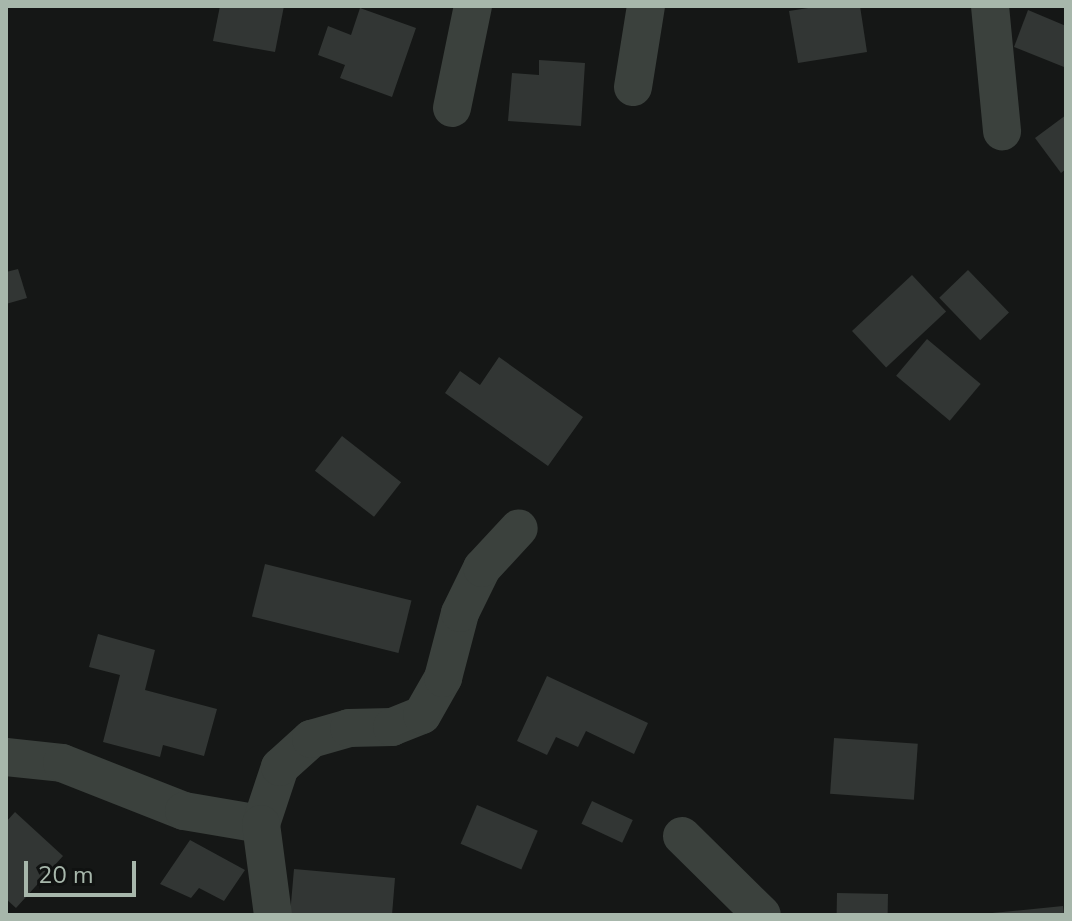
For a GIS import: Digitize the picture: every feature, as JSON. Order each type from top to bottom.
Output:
[{"type":"street","points":[[452,108],[473,6]]},
{"type":"street","points":[[633,87],[646,6]]},
{"type":"street","points":[[990,6],[1002,131]]},
{"type":"street","points":[[273,915],[261,824],[280,767],[311,739],[349,728],[392,727],[422,715],[443,678],[460,613],[482,568],[519,528]]},
{"type":"street","points":[[6,757],[62,763],[184,811],[261,824]]},
{"type":"street","points":[[682,836],[762,915]]},
{"type":"building","points":[[220,6],[284,6],[275,52],[213,41]]},
{"type":"building","points":[[821,6],[860,6],[867,52],[798,63],[789,11]]},
{"type":"building","points":[[360,8],[416,28],[392,97],[340,78],[345,65],[318,55],[328,26],[351,35]]},
{"type":"building","points":[[1028,10],[1066,26],[1064,67],[1014,47]]},
{"type":"building","points":[[539,60],[585,63],[581,126],[508,121],[512,73],[539,75]]},
{"type":"building","points":[[1066,115],[1066,169],[1061,173],[1035,138]]},
{"type":"building","points":[[18,269],[27,298],[6,304],[6,272]]},
{"type":"building","points":[[968,270],[1009,312],[980,340],[939,298]]},
{"type":"building","points":[[912,275],[946,312],[886,367],[852,331]]},
{"type":"building","points":[[927,339],[981,384],[950,421],[896,376]]},
{"type":"building","points":[[499,357],[583,417],[548,466],[445,393],[460,371],[480,385]]},
{"type":"building","points":[[342,436],[401,482],[374,517],[315,471]]},
{"type":"building","points":[[265,564],[412,601],[398,653],[252,616]]},
{"type":"building","points":[[98,634],[155,650],[145,690],[217,709],[204,756],[163,745],[160,757],[103,742],[120,675],[89,667]]},
{"type":"building","points":[[547,676],[648,723],[634,754],[586,731],[578,747],[556,737],[547,755],[517,741]]},
{"type":"building","points":[[834,738],[918,744],[914,800],[830,794]]},
{"type":"building","points":[[592,801],[633,820],[622,843],[581,824]]},
{"type":"building","points":[[477,805],[538,831],[521,869],[461,844]]},
{"type":"building","points":[[15,812],[63,856],[16,908],[6,899],[6,822]]},
{"type":"building","points":[[190,840],[245,870],[224,901],[199,888],[191,898],[160,884]]},
{"type":"building","points":[[294,869],[395,878],[392,915],[290,915]]},
{"type":"building","points":[[837,893],[888,894],[888,915],[837,915]]},
{"type":"building","points":[[1063,906],[1064,915],[992,913]]}]
